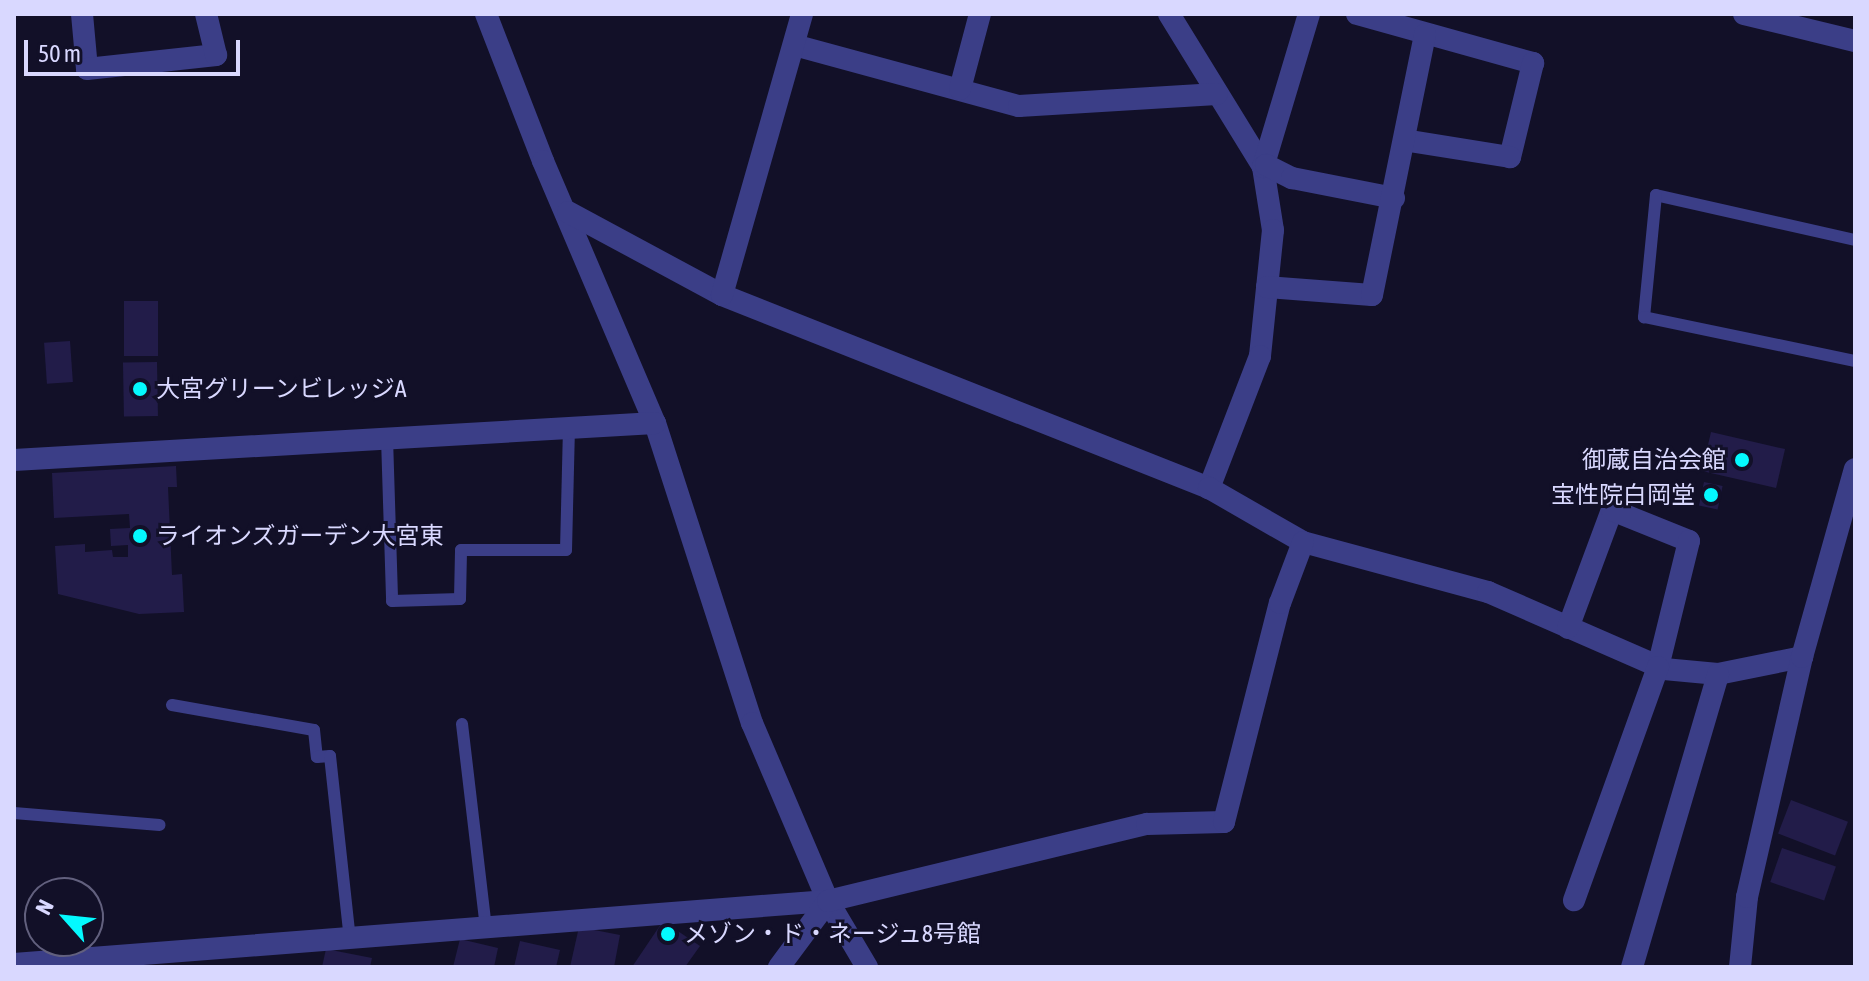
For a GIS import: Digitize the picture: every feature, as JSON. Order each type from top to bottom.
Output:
[{"type":"street","points":[[82,14],[87,69],[216,55],[206,14]]},
{"type":"street","points":[[486,14],[543,161],[568,212],[655,423],[752,723],[828,901],[867,967]]},
{"type":"street","points":[[722,295],[802,14]]},
{"type":"street","points":[[960,89],[980,14]]},
{"type":"street","points":[[1169,14],[1263,167],[1273,230],[1260,356],[1209,488]]},
{"type":"street","points":[[1263,167],[1309,14]]},
{"type":"street","points":[[1357,14],[1533,63],[1510,157],[1404,140]]},
{"type":"street","points":[[1744,14],[1855,41]]},
{"type":"street","points":[[1267,287],[1372,295],[1425,34]]},
{"type":"street","points":[[794,45],[1019,106],[1217,94]]},
{"type":"street","points":[[1263,167],[1266,165],[1292,178],[1394,198]]},
{"type":"street","points":[[568,212],[722,295],[1209,488],[1303,542],[1488,592],[1658,667],[1718,674],[1802,657]]},
{"type":"street","points":[[14,460],[655,423]]},
{"type":"street","points":[[1740,967],[1747,897],[1802,657],[1848,528],[1855,469]]},
{"type":"street","points":[[1568,628],[1612,510],[1689,541],[1658,667],[1574,900]]},
{"type":"street","points":[[14,964],[828,901],[1147,824],[1224,822],[1280,603],[1303,542]]},
{"type":"street","points":[[1632,967],[1718,674]]},
{"type":"street","points":[[779,967],[828,901]]},
{"type":"lane","points":[[1855,240],[1656,195],[1644,317],[1855,361]]},
{"type":"lane","points":[[387,438],[392,601],[460,599],[461,550],[566,550],[569,429]]},
{"type":"lane","points":[[172,705],[314,730],[317,757],[330,756],[350,939]]},
{"type":"lane","points":[[462,724],[486,928]]},
{"type":"lane","points":[[14,813],[160,825]]},
{"type":"building","points":[[124,301],[158,301],[158,356],[124,356]]},
{"type":"building","points":[[70,341],[73,382],[47,384],[44,343]]},
{"type":"building","name":"大宮グリーンビレッジA","points":[[157,362],[158,416],[124,417],[123,363]]},
{"type":"building","points":[[1711,432],[1785,449],[1776,488],[1702,471]]},
{"type":"building","name":"ライオンズガーデン大宮東","points":[[176,466],[177,487],[168,487],[172,575],[182,574],[184,612],[139,614],[58,594],[55,546],[85,544],[85,552],[112,550],[113,557],[128,557],[128,545],[111,546],[110,529],[130,528],[129,514],[54,518],[52,473]]},
{"type":"building","name":"宝性院白岡堂","points":[[1704,482],[1723,486],[1718,509],[1699,505]]},
{"type":"building","points":[[1791,800],[1848,822],[1835,855],[1778,834]]},
{"type":"building","points":[[1782,848],[1836,867],[1824,901],[1770,882]]},
{"type":"building","name":"メゾン・ド・ネージュ8号館","points":[[663,921],[700,946],[685,967],[632,967]]},
{"type":"building","points":[[579,927],[620,935],[614,967],[570,967]]},
{"type":"building","points":[[460,939],[498,948],[494,967],[453,967]]},
{"type":"building","points":[[520,941],[560,950],[556,967],[514,967]]},
{"type":"building","points":[[326,949],[372,958],[370,967],[322,967]]},
{"type":"place","name":"大宮グリーンビレッジA","points":[[140,389]]},
{"type":"place","name":"御蔵自治会館","points":[[1742,460]]},
{"type":"place","name":"宝性院白岡堂","points":[[1711,495]]},
{"type":"place","name":"ライオンズガーデン大宮東","points":[[140,536]]},
{"type":"place","name":"メゾン・ド・ネージュ8号館","points":[[668,934]]}]
